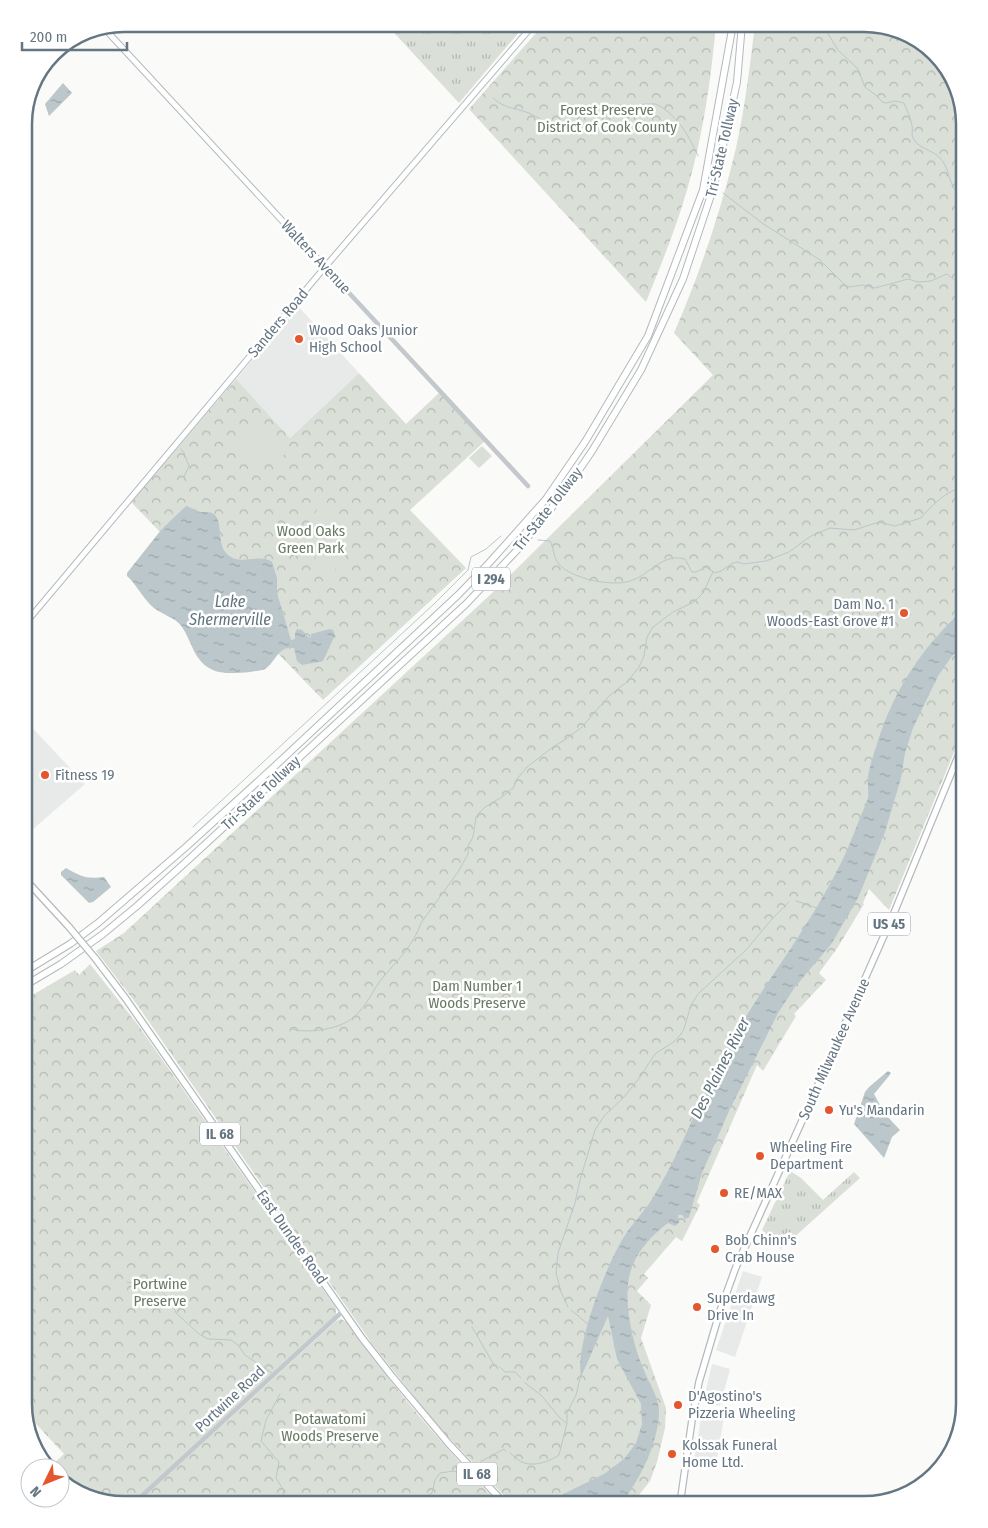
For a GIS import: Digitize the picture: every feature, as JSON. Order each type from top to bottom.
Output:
[{"type":"highway","name":"Tri-State Tollway","points":[[32,967],[70,944],[98,923],[186,847],[458,595],[546,498],[585,442],[648,336],[703,190],[731,33]]},
{"type":"highway","name":"Tri-State Tollway","points":[[32,981],[103,934],[173,874],[466,604],[520,547],[562,495],[592,451],[641,370],[683,280],[714,186],[737,82],[741,33]]},
{"type":"main road","name":"Sanders Road","points":[[33,615],[527,33]]},
{"type":"main road","name":"Walters Avenue","points":[[109,34],[326,267]]},
{"type":"main road","name":"South Milwaukee Avenue","points":[[681,1496],[699,1382],[720,1311],[734,1273],[894,913],[956,762]]},
{"type":"main road","name":"East Dundee Road","points":[[32,887],[94,958],[126,999],[343,1311],[391,1375],[449,1444],[497,1496]]},
{"type":"street","name":"Walters Avenue","points":[[326,267],[528,486]]},
{"type":"street","name":"Portwine Road","points":[[143,1495],[343,1311]]},
{"type":"shaded area","name":"Wood Oaks Junior High School","points":[[298,306],[359,373],[290,438],[236,379]]},
{"type":"shaded area","points":[[33,728],[85,784],[32,830]]},
{"type":"shaded area","points":[[743,1271],[762,1277],[735,1357],[716,1350]]},
{"type":"shaded area","points":[[712,1364],[730,1369],[720,1406],[703,1402]]},
{"type":"shaded area","points":[[702,1413],[724,1417],[716,1464],[694,1460]]},
{"type":"green space","points":[[394,32],[519,33],[459,103]]},
{"type":"green space","name":"Forest Preserve District of Cook County","points":[[536,33],[715,33],[706,108],[693,170],[683,204],[646,302],[469,109]]},
{"type":"green space","name":"Dam Number 1 Woods Preserve","points":[[754,33],[869,33],[893,37],[919,52],[943,79],[952,101],[956,125],[956,747],[889,910],[869,889],[864,904],[838,947],[819,973],[826,980],[794,1014],[796,1016],[763,1071],[757,1065],[697,1202],[700,1205],[682,1241],[676,1237],[644,1274],[648,1278],[637,1291],[651,1305],[641,1338],[666,1408],[665,1428],[657,1462],[650,1481],[638,1496],[504,1496],[437,1425],[373,1345],[138,1006],[96,951],[124,933],[490,595],[713,375],[674,333],[693,288],[724,195],[736,148]]},
{"type":"green space","name":"Wood Oaks Green Park","points":[[359,373],[406,424],[440,392],[485,441],[410,510],[466,568],[323,700],[131,502],[236,379],[290,438]]},
{"type":"green space","points":[[258,427],[263,427],[287,453],[273,461],[260,463],[246,458],[233,449]]},
{"type":"green space","points":[[482,446],[492,456],[479,468],[469,458]]},
{"type":"green space","points":[[322,504],[356,533],[357,537],[331,575],[316,558],[308,541],[310,523]]},
{"type":"green space","name":"Portwine Preserve","points":[[90,964],[138,1025],[336,1308],[336,1315],[140,1495],[107,1494],[95,1491],[70,1477],[70,1458],[60,1458],[64,1454],[35,1423],[33,1415],[32,995],[75,970],[79,975]]},
{"type":"green space","points":[[790,1171],[801,1178],[823,1200],[854,1172],[860,1178],[781,1249],[762,1230]]},
{"type":"green space","name":"Potawatomi Woods Preserve","points":[[341,1319],[346,1322],[419,1416],[491,1495],[146,1495],[336,1321]]},
{"type":"water","points":[[63,83],[72,93],[49,116],[45,104]]},
{"type":"water","name":"Lake Shermerville","points":[[186,506],[199,512],[212,513],[216,516],[222,545],[228,555],[244,560],[262,559],[272,562],[277,578],[277,593],[291,640],[295,639],[297,629],[302,630],[309,638],[311,638],[311,634],[330,629],[333,630],[335,635],[323,661],[302,665],[297,661],[294,648],[289,648],[281,651],[269,666],[263,670],[225,673],[211,669],[199,659],[182,627],[172,618],[154,608],[127,576],[127,573],[161,530]]},
{"type":"water","name":"Des Plaines River","points":[[956,617],[956,652],[938,676],[913,728],[885,832],[858,898],[832,943],[795,987],[778,1013],[729,1111],[702,1173],[689,1217],[685,1219],[682,1215],[678,1215],[679,1223],[675,1226],[668,1223],[657,1232],[642,1249],[632,1267],[628,1291],[629,1318],[639,1357],[656,1396],[659,1408],[658,1426],[646,1462],[627,1496],[560,1496],[604,1474],[624,1459],[636,1443],[642,1424],[641,1404],[617,1359],[608,1316],[581,1377],[582,1346],[587,1327],[600,1288],[615,1253],[666,1175],[731,1041],[829,886],[849,847],[867,801],[868,776],[891,707],[910,672],[934,639]]},
{"type":"water","points":[[66,868],[84,877],[104,877],[111,887],[93,902],[89,903],[61,875],[61,872]]},
{"type":"water","points":[[888,1071],[891,1073],[874,1094],[885,1114],[900,1130],[892,1137],[884,1158],[854,1124],[865,1092]]},
{"type":"waterway","points":[[828,33],[838,50],[858,69],[865,87],[882,102],[895,101],[904,103],[909,115],[912,135],[916,143],[939,157],[945,165],[956,190]]},
{"type":"waterway","points":[[493,98],[497,102],[531,114],[557,128],[574,132],[594,126],[629,107],[656,104],[676,120],[691,141],[698,156]]},
{"type":"waterway","points":[[723,193],[762,223],[820,260],[846,286],[863,285],[875,288],[908,279],[918,282],[931,281],[947,274],[956,281]]},
{"type":"waterway","points":[[181,449],[185,454]]},
{"type":"waterway","points":[[186,458],[189,466],[184,477],[186,481]]},
{"type":"waterway","points":[[538,540],[550,541],[558,563],[564,569],[582,578],[615,583],[625,582],[640,577],[664,561],[677,558],[685,559],[692,572],[706,567],[715,573],[733,563],[744,564],[766,561],[789,552],[811,536],[830,528],[854,530],[879,522],[895,526],[921,518],[935,503],[956,490]]},
{"type":"waterway","points":[[193,827],[435,603],[468,570],[471,557],[486,549],[501,536]]},
{"type":"waterway","points":[[292,1029],[315,1031],[333,1027],[341,1025],[359,1013],[380,981],[410,945],[421,923],[458,872],[468,854],[468,846],[473,837],[476,817],[480,812],[513,788],[517,779],[527,767],[582,727],[609,696],[628,681],[639,667],[644,656],[647,637],[653,627],[673,612],[694,602],[703,593],[713,572]]},
{"type":"waterway","points":[[796,901],[817,908]]},
{"type":"waterway","points":[[568,1307],[561,1292],[556,1273],[558,1253],[575,1203],[595,1130],[604,1116],[624,1097],[640,1077],[655,1054],[675,1041],[681,1034],[691,1005],[698,994],[747,949],[789,902]]},
{"type":"waterway","points":[[127,1282],[161,1291],[171,1301],[176,1313],[199,1334],[208,1339],[231,1340],[238,1345],[245,1355],[272,1373]]},
{"type":"waterway","points":[[571,1310],[589,1325]]},
{"type":"waterway","points":[[472,1327],[494,1365]]},
{"type":"waterway","points":[[500,1367],[505,1372],[515,1372],[521,1378]]},
{"type":"waterway","points":[[510,1453],[520,1461],[530,1464],[545,1462],[559,1455],[567,1423],[567,1413],[576,1395],[581,1375]]},
{"type":"waterway","points":[[525,1383],[541,1395],[566,1423]]},
{"type":"waterway","points":[[280,1394],[266,1420],[261,1441],[279,1462],[276,1478],[284,1491],[283,1495]]},
{"type":"waterway","points":[[480,1462],[504,1449],[506,1451]]},
{"type":"waterway","points":[[428,1495],[432,1493],[435,1480],[440,1473],[454,1471],[465,1475]]},
{"type":"place","name":"Wood Oaks Junior High School","points":[[299,339]]},
{"type":"place","name":"Dam No. 1 Woods-East Grove #1","points":[[904,613]]},
{"type":"place","name":"Fitness 19","points":[[45,775]]},
{"type":"place","name":"Yu's Mandarin","points":[[829,1110]]},
{"type":"place","name":"Wheeling Fire Department","points":[[760,1156]]},
{"type":"place","name":"RE/MAX","points":[[724,1193]]},
{"type":"place","name":"Bob Chinn's Crab House","points":[[715,1249]]},
{"type":"place","name":"Superdawg Drive In","points":[[697,1307]]},
{"type":"place","name":"D'Agostino's Pizzeria Wheeling","points":[[678,1405]]},
{"type":"place","name":"Kolssak Funeral Home Ltd.","points":[[672,1454]]}]
